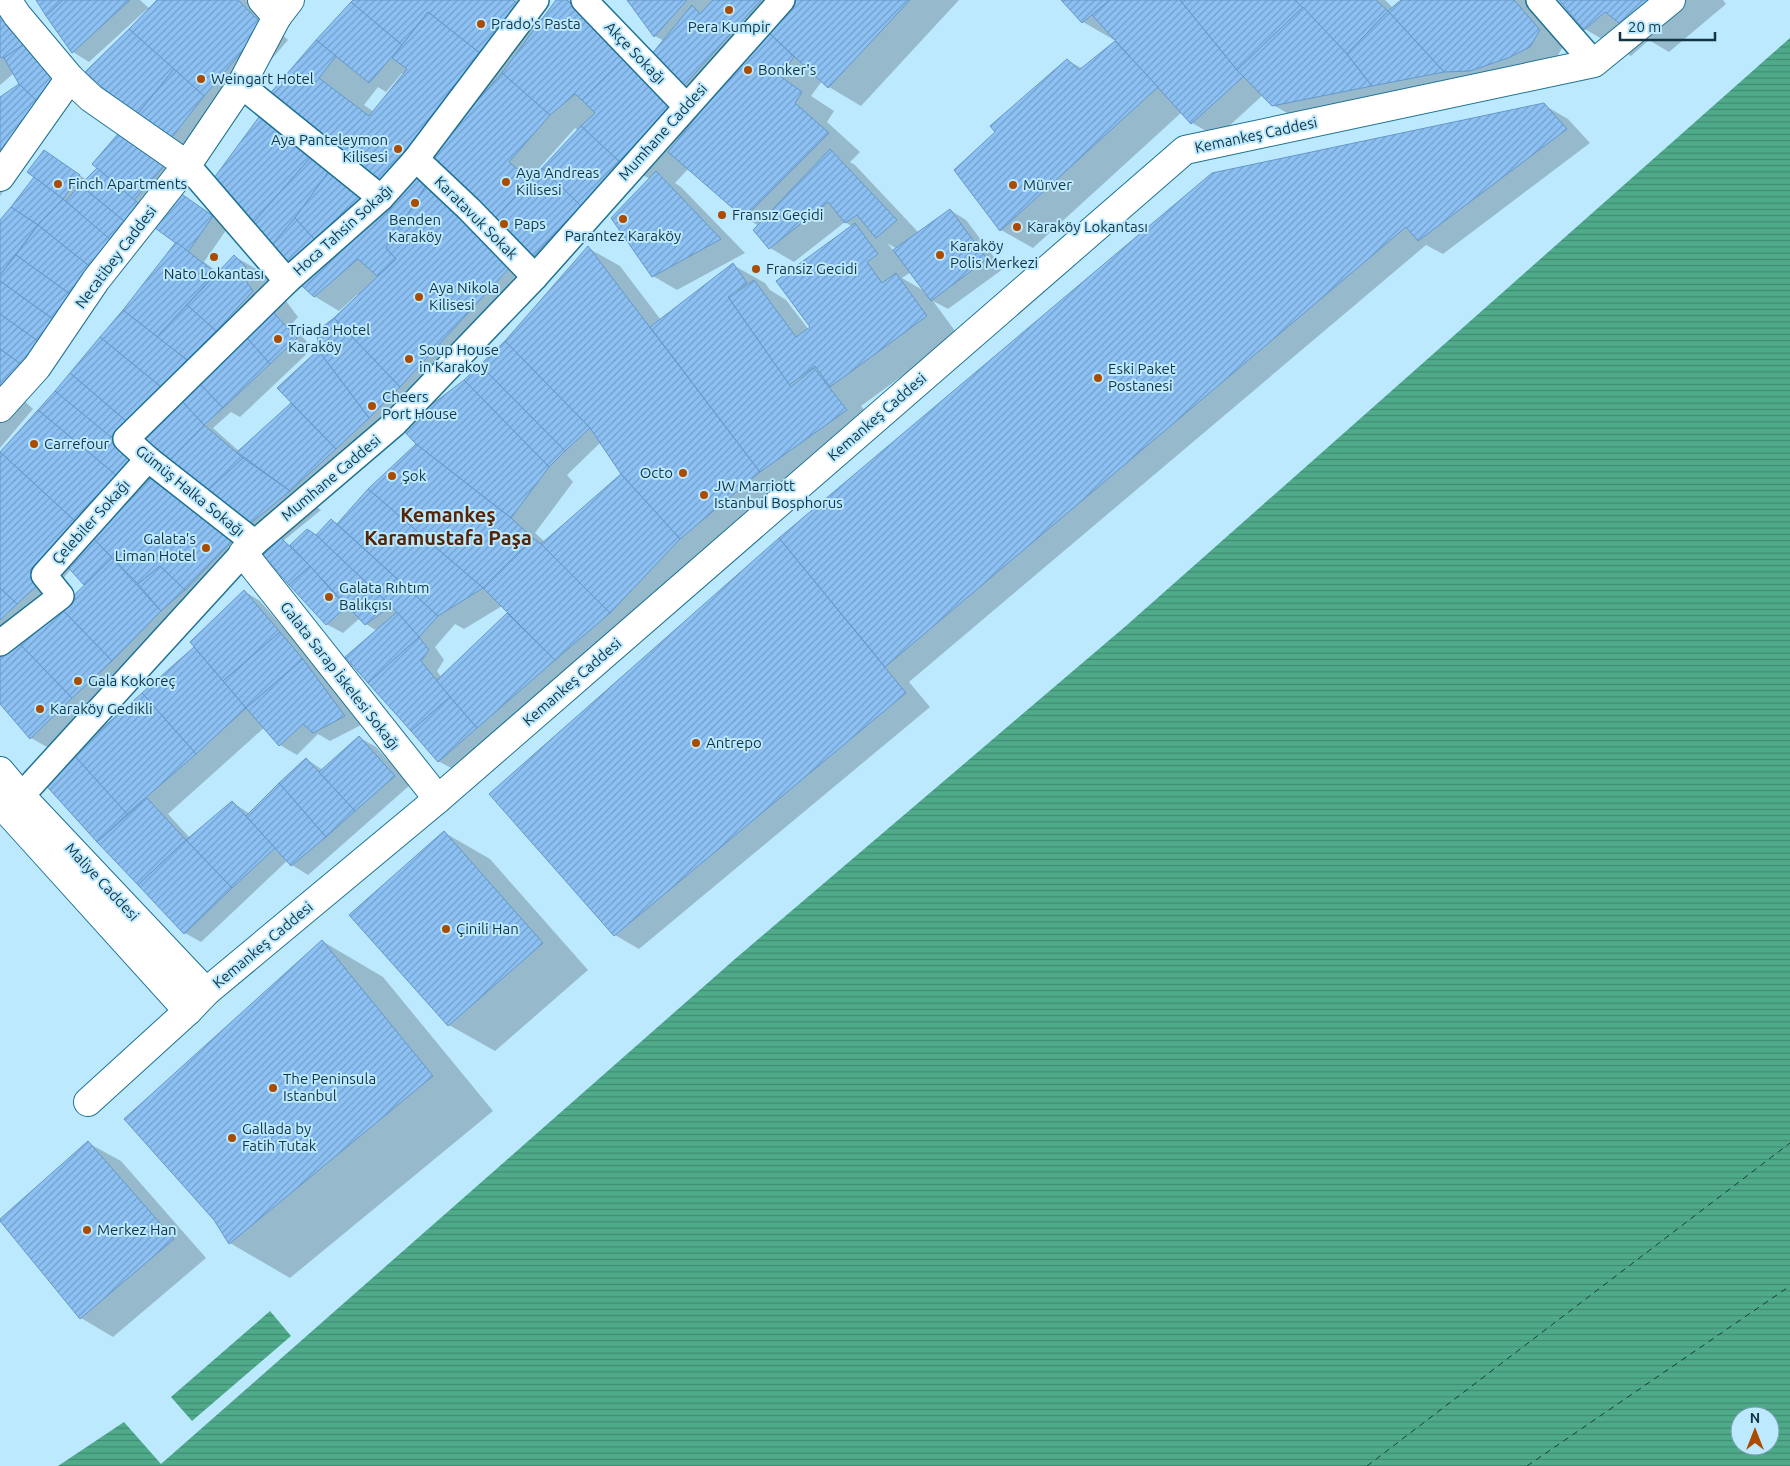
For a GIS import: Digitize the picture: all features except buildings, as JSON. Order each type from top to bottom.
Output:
[{"type":"street","points":[[6,0],[70,78],[92,98],[187,165],[287,281]]},
{"type":"street","name":"Hoca Tahsin Sokağı","points":[[126,439],[287,281],[381,198],[416,159],[536,0]]},
{"type":"street","name":"Akçe Sokağı","points":[[584,0],[686,106]]},
{"type":"street","name":"Mumhane Caddesi","points":[[7,808],[249,548],[394,424],[535,277],[782,0]]},
{"type":"street","points":[[1538,0],[1594,63]]},
{"type":"street","name":"Kemankeş Caddesi","points":[[88,1102],[197,1002],[438,799],[1184,150],[1594,63],[1671,0]]},
{"type":"street","name":"Necatibey Caddesi","points":[[0,408],[37,367],[96,280],[187,165],[241,85],[276,6]]},
{"type":"street","points":[[0,177],[70,78]]},
{"type":"street","points":[[241,85],[381,198]]},
{"type":"street","name":"Karatavuk Sokak","points":[[416,159],[469,209],[535,277]]},
{"type":"street","name":"Gümüş Halka Sokağı","points":[[126,439],[249,548]]},
{"type":"street","name":"Çelebiler Sokağı","points":[[0,643],[61,596],[44,575],[148,459]]},
{"type":"street","name":"Galata Sarap İskelesi Sokağı","points":[[249,548],[438,799]]},
{"type":"street","name":"Maliye Caddesi","points":[[0,771],[7,808],[197,1002]]},
{"type":"shaded area","points":[[1790,38],[1790,1466],[58,1466],[124,1422],[161,1464],[735,959],[1127,625]]},
{"type":"shaded area","points":[[270,1311],[291,1336],[192,1421],[171,1397]]},
{"type":"ferry route","points":[[1367,1466],[1790,1143]]},
{"type":"ferry route","points":[[1527,1466],[1790,1286]]},
{"type":"place","name":"Pera Kumpir","points":[[729,10]]},
{"type":"place","name":"Prado's Pasta","points":[[481,24]]},
{"type":"place","name":"Bonker's","points":[[748,70]]},
{"type":"place","name":"Weingart Hotel","points":[[201,79]]},
{"type":"place","name":"Aya Panteleymon Kilisesi","points":[[398,149]]},
{"type":"place","name":"Aya Andreas Kilisesi","points":[[506,182]]},
{"type":"place","name":"Finch Apartments","points":[[58,184]]},
{"type":"place","name":"Mürver","points":[[1013,185]]},
{"type":"place","name":"Benden Karaköy","points":[[415,203]]},
{"type":"place","name":"Fransız Geçidi","points":[[722,215]]},
{"type":"place","name":"Parantez Karaköy","points":[[623,219]]},
{"type":"place","name":"Paps","points":[[504,224]]},
{"type":"place","name":"Karaköy Lokantası","points":[[1017,227]]},
{"type":"place","name":"Karaköy Polis Merkezi","points":[[940,255]]},
{"type":"place","name":"Nato Lokantası","points":[[214,257]]},
{"type":"place","name":"Fransiz Gecidi","points":[[756,269]]},
{"type":"place","name":"Aya Nikola Kilisesi","points":[[419,297]]},
{"type":"place","name":"Triada Hotel Karaköy","points":[[278,339]]},
{"type":"place","name":"Soup House in Karakoy","points":[[409,359]]},
{"type":"place","name":"Eski Paket Postanesi","points":[[1098,378]]},
{"type":"place","name":"Cheers Port House","points":[[372,406]]},
{"type":"place","name":"Carrefour","points":[[34,444]]},
{"type":"place","name":"Octo","points":[[683,473]]},
{"type":"place","name":"Şok","points":[[392,476]]},
{"type":"place","name":"JW Marriott Istanbul Bosphorus","points":[[704,495]]},
{"type":"place","name":"Galata's Liman Hotel","points":[[206,548]]},
{"type":"place","name":"Galata Rıhtım Balıkçısı","points":[[329,597]]},
{"type":"place","name":"Gala Kokoreç","points":[[78,681]]},
{"type":"place","name":"Karaköy Gedikli","points":[[40,709]]},
{"type":"place","name":"Antrepo","points":[[696,743]]},
{"type":"place","name":"Çinili Han","points":[[446,929]]},
{"type":"place","name":"The Peninsula Istanbul","points":[[273,1088]]},
{"type":"place","name":"Gallada by Fatih Tutak","points":[[232,1138]]},
{"type":"place","name":"Merkez Han","points":[[87,1230]]},
{"type":"district","name":"Kemankeş Karamustafa Paşa","points":[[448,526]]}]
